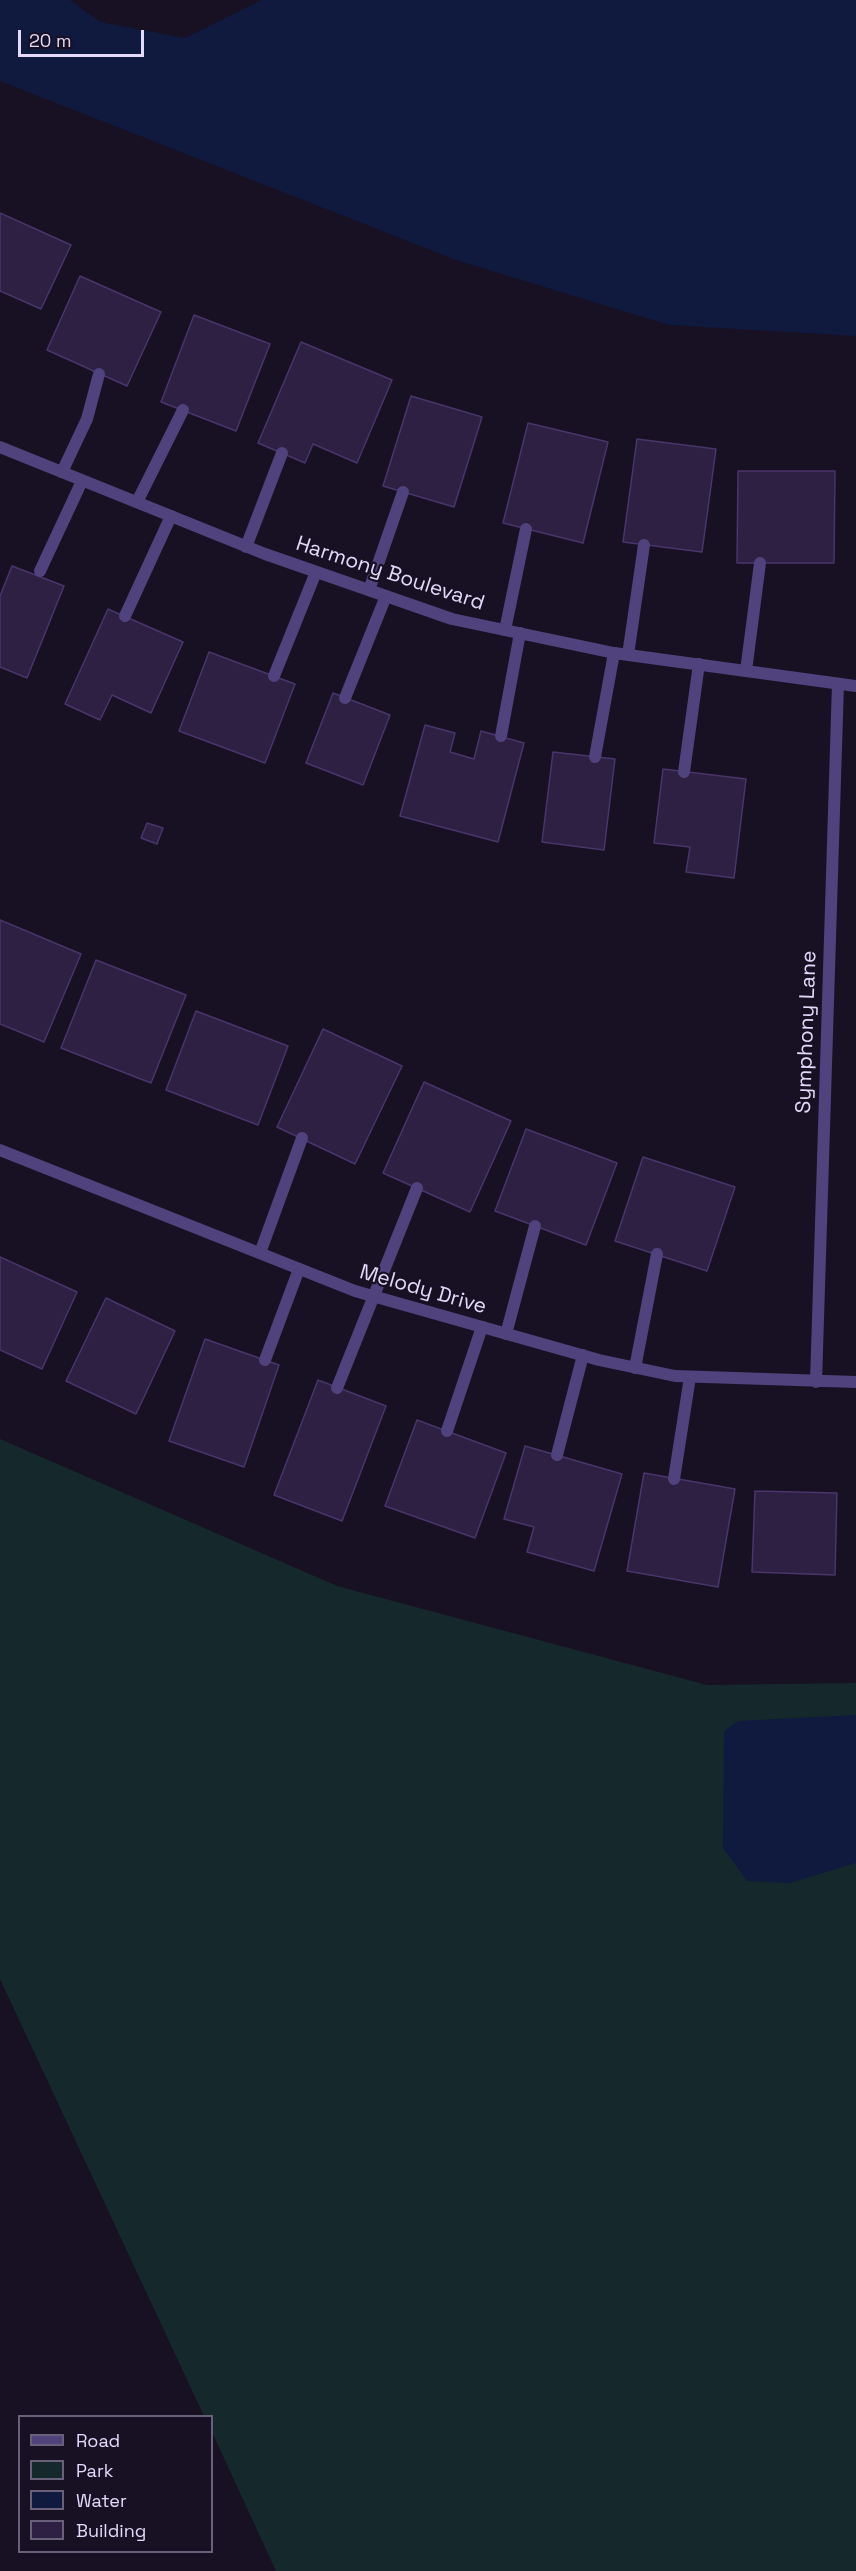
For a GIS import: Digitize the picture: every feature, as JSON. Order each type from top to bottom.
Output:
[{"type":"street","points":[[62,472],[87,419],[99,374]]},
{"type":"street","points":[[137,502],[183,410]]},
{"type":"street","name":"Harmony Boulevard","points":[[0,447],[246,547],[452,619],[614,653],[856,686]]},
{"type":"street","points":[[246,547],[282,453]]},
{"type":"street","points":[[40,571],[82,481]]},
{"type":"street","points":[[369,590],[403,492]]},
{"type":"street","points":[[125,616],[171,516]]},
{"type":"street","points":[[505,630],[526,529]]},
{"type":"street","points":[[628,655],[644,545]]},
{"type":"street","points":[[747,671],[760,563]]},
{"type":"street","points":[[274,676],[316,572]]},
{"type":"street","points":[[345,698],[386,596]]},
{"type":"street","points":[[501,736],[520,633]]},
{"type":"street","points":[[595,757],[614,653]]},
{"type":"street","points":[[684,772],[699,664]]},
{"type":"street","name":"Symphony Lane","points":[[816,1382],[838,684]]},
{"type":"street","points":[[260,1253],[302,1138]]},
{"type":"street","name":"Melody Drive","points":[[0,1150],[374,1297],[583,1355],[635,1368],[690,1377],[856,1382]]},
{"type":"street","points":[[337,1388],[417,1188]]},
{"type":"street","points":[[506,1334],[536,1226]]},
{"type":"street","points":[[635,1368],[657,1254]]},
{"type":"street","points":[[264,1360],[299,1269]]},
{"type":"street","points":[[447,1431],[482,1327]]},
{"type":"street","points":[[557,1455],[583,1355]]},
{"type":"street","points":[[674,1479],[690,1377]]},
{"type":"green space","points":[[0,1439],[337,1586],[707,1685],[856,1683],[856,2571],[276,2571],[213,2434],[213,2415],[204,2415],[0,1979]]},
{"type":"water","points":[[0,0],[70,0],[100,22],[185,38],[262,0],[856,0],[856,336],[669,325],[456,260],[0,81]]},
{"type":"water","points":[[856,1715],[856,1863],[790,1883],[747,1881],[723,1848],[724,1731],[738,1721]]},
{"type":"building","points":[[0,213],[71,245],[41,309],[0,291]]},
{"type":"building","points":[[80,276],[161,312],[127,386],[47,350]]},
{"type":"building","points":[[194,315],[270,344],[236,431],[161,402]]},
{"type":"building","points":[[301,342],[392,380],[357,463],[313,444],[305,463],[258,443]]},
{"type":"building","points":[[411,396],[482,417],[454,507],[383,486]]},
{"type":"building","points":[[528,423],[608,442],[583,543],[503,523]]},
{"type":"building","points":[[637,439],[716,449],[702,552],[623,542]]},
{"type":"building","points":[[738,471],[835,471],[834,563],[737,563]]},
{"type":"building","points":[[12,566],[64,586],[27,678],[0,667],[0,596]]},
{"type":"building","points":[[108,609],[183,642],[151,713],[112,695],[100,720],[65,704]]},
{"type":"building","points":[[209,652],[295,684],[265,763],[179,731]]},
{"type":"building","points":[[333,693],[390,715],[363,785],[306,763]]},
{"type":"building","points":[[425,725],[455,733],[450,752],[474,759],[481,731],[524,743],[498,842],[400,816]]},
{"type":"building","points":[[553,752],[615,759],[604,850],[542,842]]},
{"type":"building","points":[[663,769],[746,779],[734,878],[686,872],[690,847],[654,843]]},
{"type":"building","points":[[147,823],[163,828],[157,844],[141,838]]},
{"type":"building","points":[[0,920],[81,954],[44,1042],[0,1024]]},
{"type":"building","points":[[96,960],[186,995],[151,1083],[61,1048]]},
{"type":"building","points":[[196,1011],[288,1046],[258,1125],[166,1090]]},
{"type":"building","points":[[323,1029],[402,1066],[355,1164],[277,1127]]},
{"type":"building","points":[[424,1082],[511,1121],[470,1212],[383,1173]]},
{"type":"building","points":[[526,1129],[617,1163],[586,1245],[495,1211]]},
{"type":"building","points":[[643,1157],[735,1187],[707,1271],[615,1241]]},
{"type":"building","points":[[0,1257],[77,1292],[42,1369],[0,1350]]},
{"type":"building","points":[[106,1298],[175,1331],[136,1414],[66,1381]]},
{"type":"building","points":[[205,1339],[279,1365],[244,1467],[169,1441]]},
{"type":"building","points":[[318,1380],[386,1406],[342,1521],[274,1495]]},
{"type":"building","points":[[417,1420],[506,1453],[475,1538],[385,1506]]},
{"type":"building","points":[[525,1446],[622,1474],[594,1571],[527,1552],[534,1527],[504,1519]]},
{"type":"building","points":[[644,1473],[735,1489],[718,1587],[627,1571]]},
{"type":"building","points":[[755,1491],[837,1493],[835,1575],[752,1572]]}]
